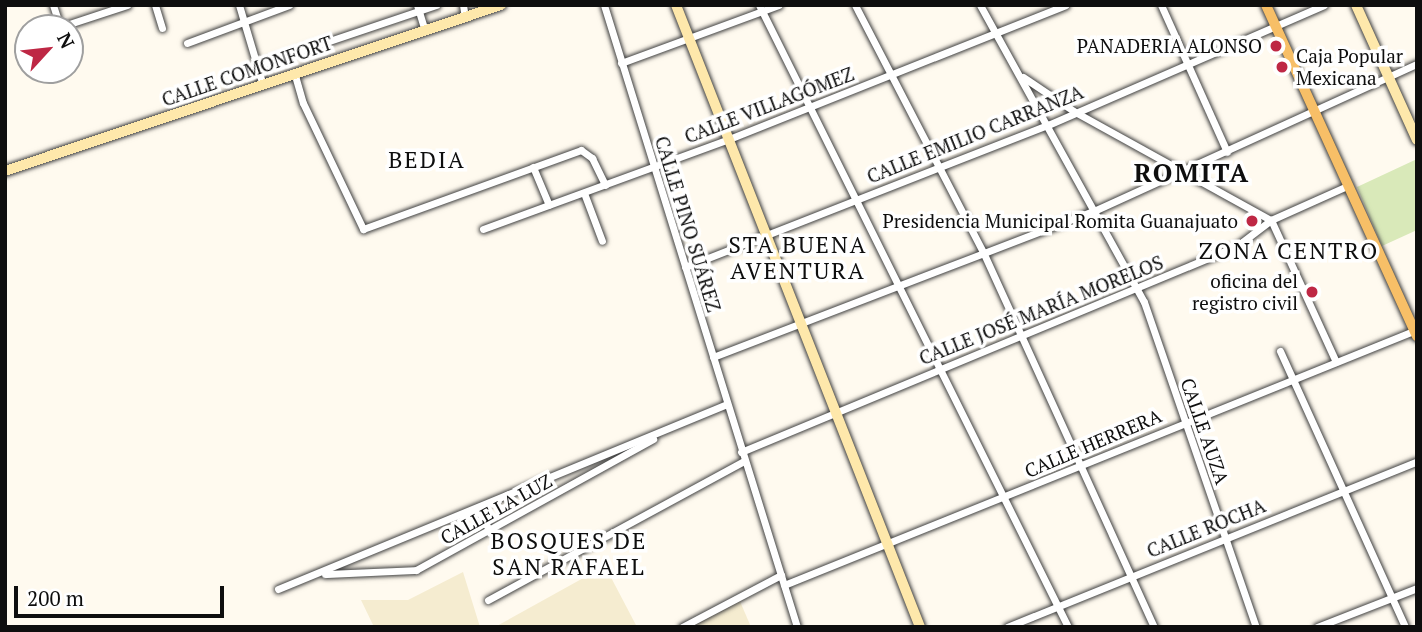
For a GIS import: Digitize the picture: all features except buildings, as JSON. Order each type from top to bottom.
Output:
[{"type":"main road","points":[[1266,5],[1416,332]]},
{"type":"street","points":[[84,16],[105,8],[127,5]]},
{"type":"street","points":[[155,5],[163,28]]},
{"type":"street","points":[[239,5],[262,82]]},
{"type":"street","points":[[187,43],[289,5]]},
{"type":"street","points":[[258,65],[418,8],[436,5]]},
{"type":"street","points":[[463,5],[465,18]]},
{"type":"street","name":"CALLE COMONFORT","points":[[5,171],[262,82],[501,5]]},
{"type":"street","name":"CALLE PINO SUÁREZ","points":[[604,5],[797,627]]},
{"type":"street","points":[[676,5],[920,627]]},
{"type":"street","points":[[621,63],[761,8],[779,5]]},
{"type":"street","points":[[855,5],[984,254],[1154,627]]},
{"type":"street","name":"CALLE AUZA","points":[[980,5],[1137,286],[1256,627]]},
{"type":"street","name":"CALLE VILLAGÓMEZ","points":[[483,229],[729,139],[1065,5]]},
{"type":"street","points":[[1161,5],[1227,152]]},
{"type":"street","name":"CALLE EMILIO CARRANZA","points":[[685,267],[1048,125],[1186,62],[1324,5]]},
{"type":"street","points":[[1356,5],[1417,140]]},
{"type":"street","points":[[418,8],[425,31]]},
{"type":"street","points":[[761,8],[1068,627]]},
{"type":"street","points":[[713,358],[1096,210],[1417,64]]},
{"type":"street","points":[[294,72],[303,103],[363,229],[581,150],[592,158],[605,185]]},
{"type":"street","points":[[1022,77],[1075,112],[1271,220],[1336,362]]},
{"type":"street","points":[[533,167],[549,205]]},
{"type":"street","name":"CALLE JOSÉ MARÍA MORELOS","points":[[741,452],[1237,246],[1271,220],[1347,186]]},
{"type":"street","points":[[584,193],[603,241]]},
{"type":"street","name":"CALLE HERRERA","points":[[784,584],[1080,467],[1184,422],[1416,332]]},
{"type":"street","points":[[1280,351],[1405,627]]},
{"type":"street","name":"CALLE LA LUZ","points":[[278,589],[674,428],[726,404]]},
{"type":"street","name":"CALLE LA LUZ","points":[[321,573],[406,573],[674,428]]},
{"type":"street","points":[[591,460],[597,472]]},
{"type":"street","points":[[488,600],[744,461]]},
{"type":"street","name":"CALLE ROCHA","points":[[1007,627],[1417,461]]},
{"type":"street","points":[[477,508],[489,530]]},
{"type":"street","points":[[681,627],[780,575]]},
{"type":"street","points":[[1317,627],[1417,588]]},
{"type":"shaded area","points":[[605,566],[637,627],[495,627]]},
{"type":"shaded area","points":[[463,572],[480,627],[374,627],[361,600],[408,600]]},
{"type":"shaded area","points":[[739,599],[751,627],[689,627]]},
{"type":"green space","points":[[1417,159],[1417,230],[1382,246],[1357,187]]},
{"type":"place","name":"PANADERIA ALONSO","points":[[1276,46]]},
{"type":"place","name":"Caja Popular Mexicana","points":[[1282,67]]},
{"type":"place","name":"Presidencia Municipal Romita Guanajuato","points":[[1252,221]]},
{"type":"place","name":"oficina del registro civil","points":[[1312,292]]},
{"type":"district","name":"BEDIA","points":[[427,160]]},
{"type":"district","name":"ROMITA","points":[[1192,173]]},
{"type":"district","name":"ZONA CENTRO","points":[[1289,251]]},
{"type":"district","name":"STA BUENA AVENTURA","points":[[798,258]]},
{"type":"district","name":"BOSQUES DE SAN RAFAEL","points":[[569,554]]}]
